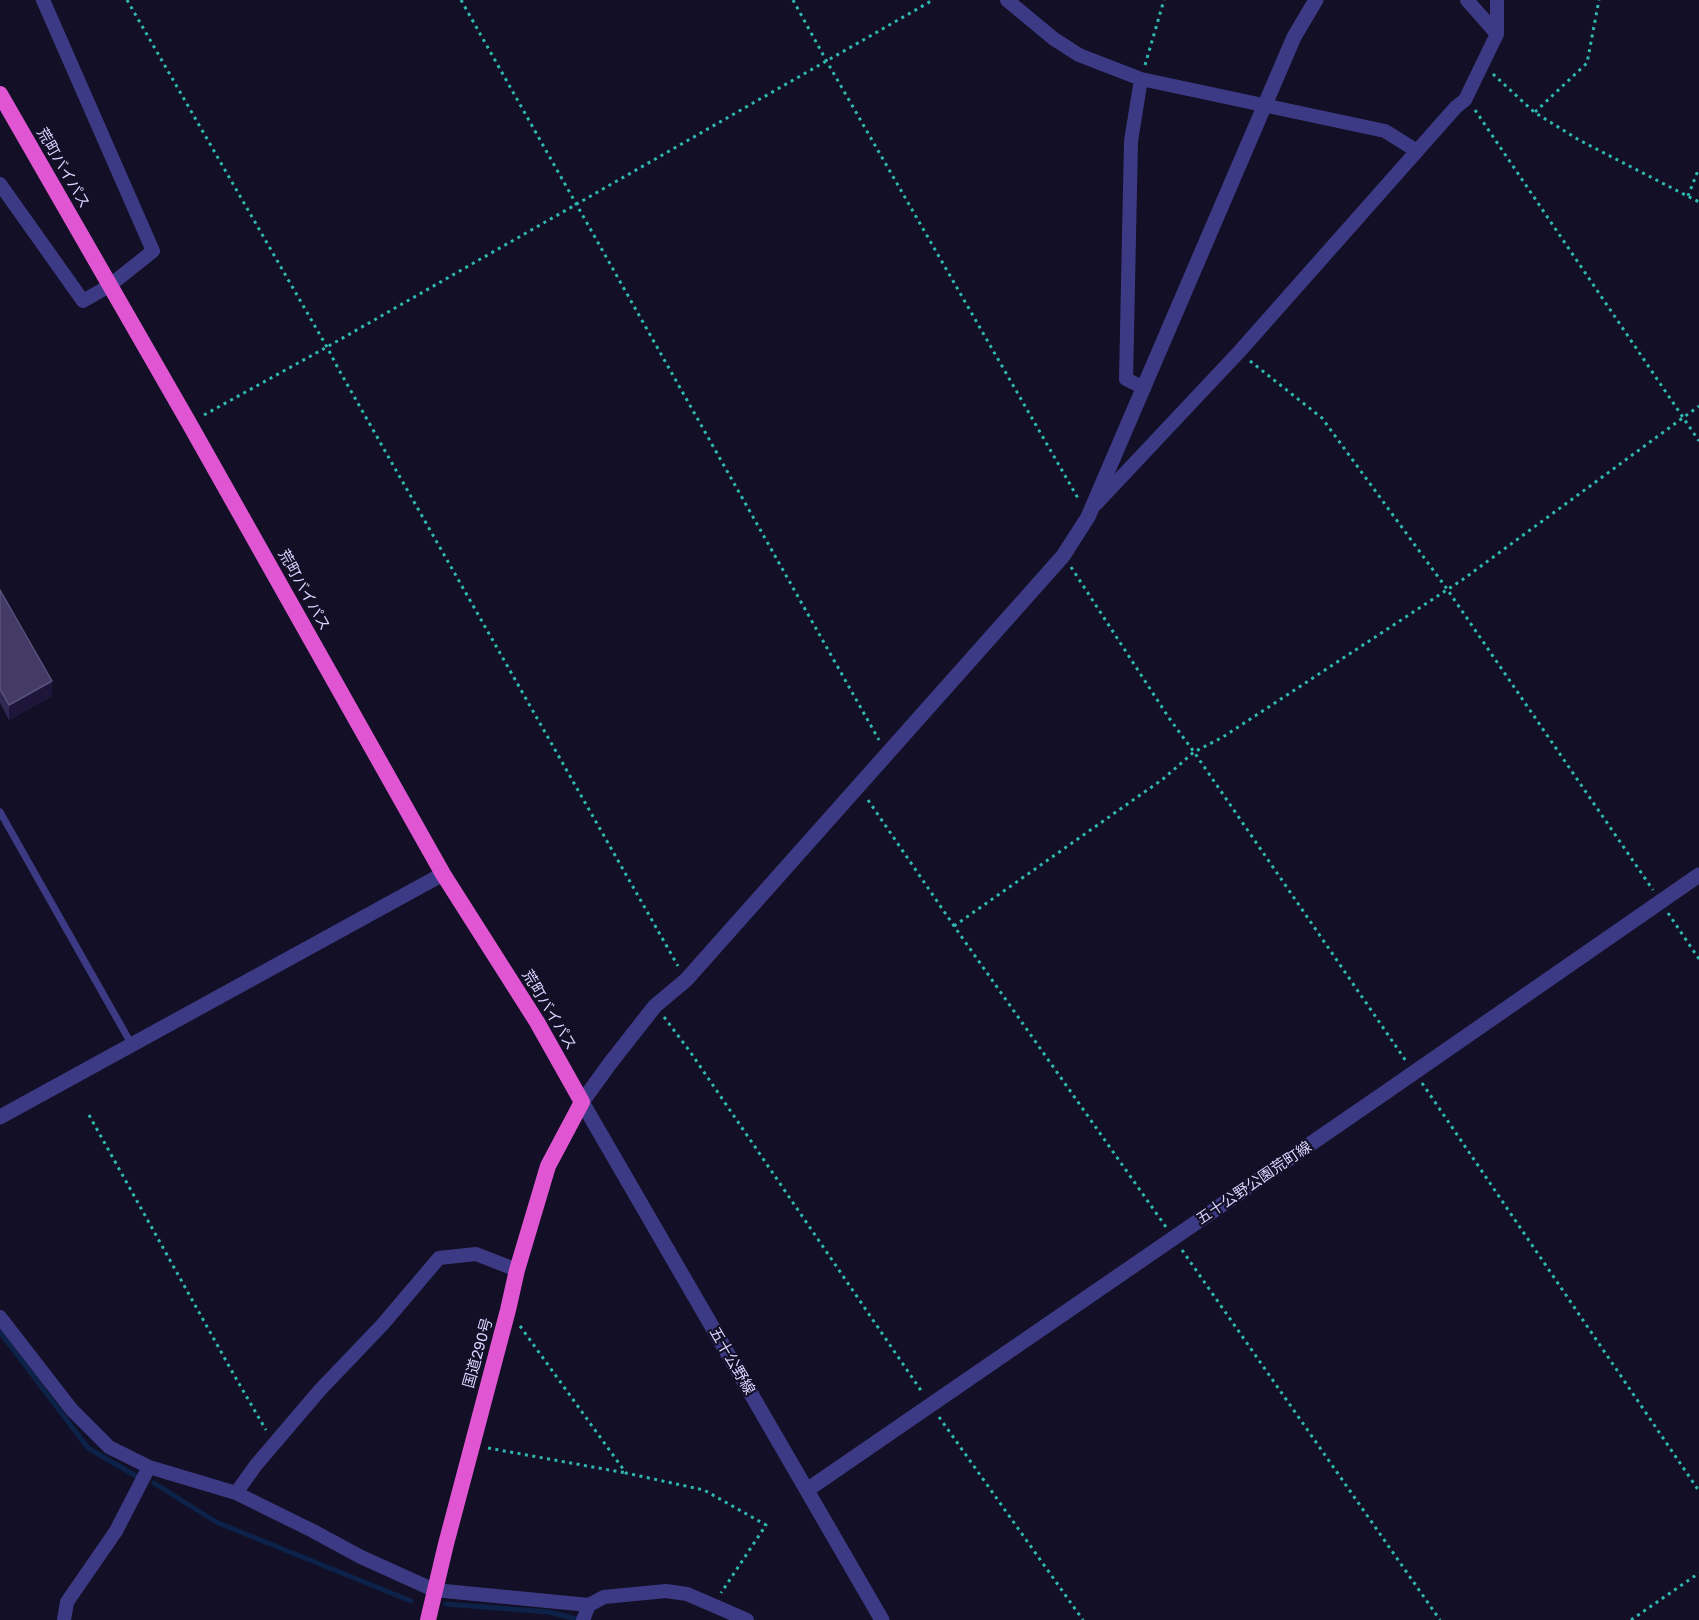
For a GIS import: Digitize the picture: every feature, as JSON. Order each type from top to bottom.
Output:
[{"type":"highway","name":"荒町バイパス","points":[[0,94],[189,423],[443,874],[537,1022],[582,1101]]},
{"type":"highway","name":"国道290号","points":[[428,1620],[517,1270],[548,1166],[582,1101]]},
{"type":"street","points":[[0,184],[83,301],[109,286],[153,251],[43,0]]},
{"type":"street","points":[[1007,0],[1054,39],[1079,55],[1141,79],[1385,131],[1417,151]]},
{"type":"street","points":[[582,1101],[655,1006],[686,980],[1063,556],[1091,512],[1294,37],[1316,0]]},
{"type":"street","points":[[1467,0],[1497,34]]},
{"type":"street","points":[[1091,512],[1239,352],[1456,108],[1466,100],[1497,34],[1497,0]]},
{"type":"street","points":[[1141,79],[1131,141],[1126,379],[1144,388]]},
{"type":"street","points":[[0,1117],[443,874]]},
{"type":"street","name":"五十公野公園荒町線","points":[[807,1490],[1699,874]]},
{"type":"street","name":"五十公野線","points":[[582,1101],[882,1620]]},
{"type":"street","points":[[236,1493],[320,1390],[383,1324],[439,1258],[476,1254],[517,1270]]},
{"type":"street","points":[[0,1317],[72,1410],[109,1447],[148,1467],[236,1493],[361,1557],[434,1590],[589,1605],[604,1598],[666,1592],[687,1594],[747,1620]]},
{"type":"street","points":[[64,1620],[67,1602],[116,1531],[148,1467]]},
{"type":"street","points":[[582,1620],[589,1605]]},
{"type":"lane","points":[[0,812],[132,1045]]},
{"type":"path","points":[[127,0],[686,980]]},
{"type":"path","points":[[461,0],[887,753]]},
{"type":"path","points":[[793,0],[1091,512]]},
{"type":"path","points":[[189,423],[327,347],[933,0]]},
{"type":"path","points":[[1141,79],[1164,0]]},
{"type":"path","points":[[1534,112],[1587,63],[1599,0]]},
{"type":"path","points":[[1483,64],[1534,112],[1579,140],[1699,202]]},
{"type":"path","points":[[1466,100],[1479,114],[1699,441]]},
{"type":"path","points":[[1688,196],[1699,168]]},
{"type":"path","points":[[1239,352],[1322,418],[1448,590],[1699,958]]},
{"type":"path","points":[[954,927],[1162,779],[1194,752],[1223,737],[1448,590],[1699,406]]},
{"type":"path","points":[[1063,556],[1169,718],[1452,1125],[1699,1491]]},
{"type":"path","points":[[858,785],[954,927],[1440,1620]]},
{"type":"path","points":[[655,1006],[692,1053],[930,1405],[1083,1620]]},
{"type":"path","points":[[88,1115],[274,1444]]},
{"type":"path","points":[[508,1310],[626,1473]]},
{"type":"path","points":[[472,1445],[626,1473],[704,1490],[766,1524],[713,1605]]},
{"type":"path","points":[[1631,1620],[1699,1573]]},
{"type":"building","points":[[0,590],[52,681],[9,705],[0,689]]},
{"type":"waterway","points":[[0,1332],[88,1448],[136,1476]]},
{"type":"waterway","points":[[154,1483],[216,1522],[411,1601]]},
{"type":"waterway","points":[[446,1604],[549,1612],[581,1620]]}]
